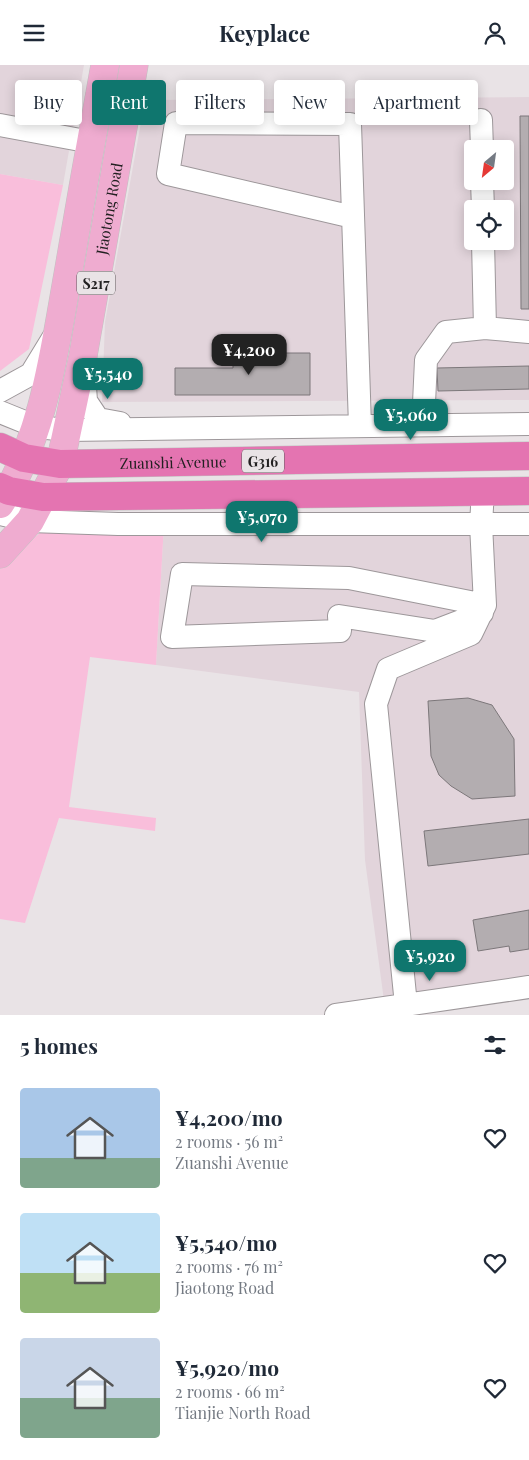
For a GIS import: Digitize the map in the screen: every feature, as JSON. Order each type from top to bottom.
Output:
[{"type":"highway","name":"Zuanshi Avenue","points":[[12,453],[60,464],[529,456]]},
{"type":"highway","name":"G316","points":[[2,499],[529,491]]},
{"type":"main road","name":"Jiaotong Road","points":[[12,453],[37,427],[58,331],[105,65]]},
{"type":"main road","name":"Jiaotong Road","points":[[43,497],[60,464],[83,356],[134,65]]},
{"type":"main road","name":"S217","points":[[2,499],[12,453]]},
{"type":"main road","name":"S217","points":[[0,554],[30,521],[43,497]]},
{"type":"street","points":[[481,120],[482,140]]},
{"type":"street","points":[[353,217],[168,174],[176,123],[350,124],[360,426]]},
{"type":"street","points":[[0,125],[91,142]]},
{"type":"street","points":[[483,250],[485,328]]},
{"type":"street","points":[[423,425],[426,360],[446,332],[485,328],[529,332]]},
{"type":"street","points":[[0,391],[31,374],[58,331]]},
{"type":"street","points":[[83,356],[86,401],[98,419],[151,429]]},
{"type":"street","points":[[0,411],[37,427],[67,430],[529,424]]},
{"type":"street","points":[[391,426],[392,459]]},
{"type":"street","points":[[406,1005],[376,704],[388,669],[471,634],[483,609],[483,491]]},
{"type":"street","points":[[2,499],[30,521],[118,524],[529,524]]},
{"type":"street","points":[[0,566],[10,560],[41,532],[118,524]]},
{"type":"street","points":[[182,573],[349,578],[483,609],[435,631],[339,616],[340,631],[172,637],[182,573]]},
{"type":"street","points":[[336,1015],[529,987]]},
{"type":"shaded area","points":[[0,65],[84,65],[81,80],[15,80],[15,125],[74,125],[63,185],[0,174]]},
{"type":"shaded area","points":[[478,97],[529,97],[529,400],[102,402],[105,322],[140,125],[166,125],[166,100],[176,100],[176,125],[264,125],[264,99],[274,99],[274,125],[345,125],[345,98],[355,98],[355,125],[478,125]]},
{"type":"shaded area","points":[[0,174],[63,185],[29,349],[0,371]]},
{"type":"shaded area","points":[[164,524],[529,524],[529,987],[385,1008],[365,860],[359,692],[156,665]]},
{"type":"shaded area","points":[[164,524],[156,665],[90,657],[69,807],[156,818],[155,831],[59,818],[25,923],[0,919],[0,566],[41,532]]},
{"type":"building","points":[[520,116],[529,116],[529,309],[521,309]]},
{"type":"building","points":[[233,353],[310,353],[310,395],[175,395],[175,368],[233,368]]},
{"type":"building","points":[[529,366],[529,389],[438,391],[437,368]]},
{"type":"building","points":[[468,698],[492,705],[514,739],[515,796],[472,799],[451,786],[439,775],[431,756],[428,701]]},
{"type":"building","points":[[529,819],[529,854],[428,866],[424,831]]},
{"type":"building","points":[[529,910],[529,949],[510,952],[509,946],[478,951],[473,920]]}]
